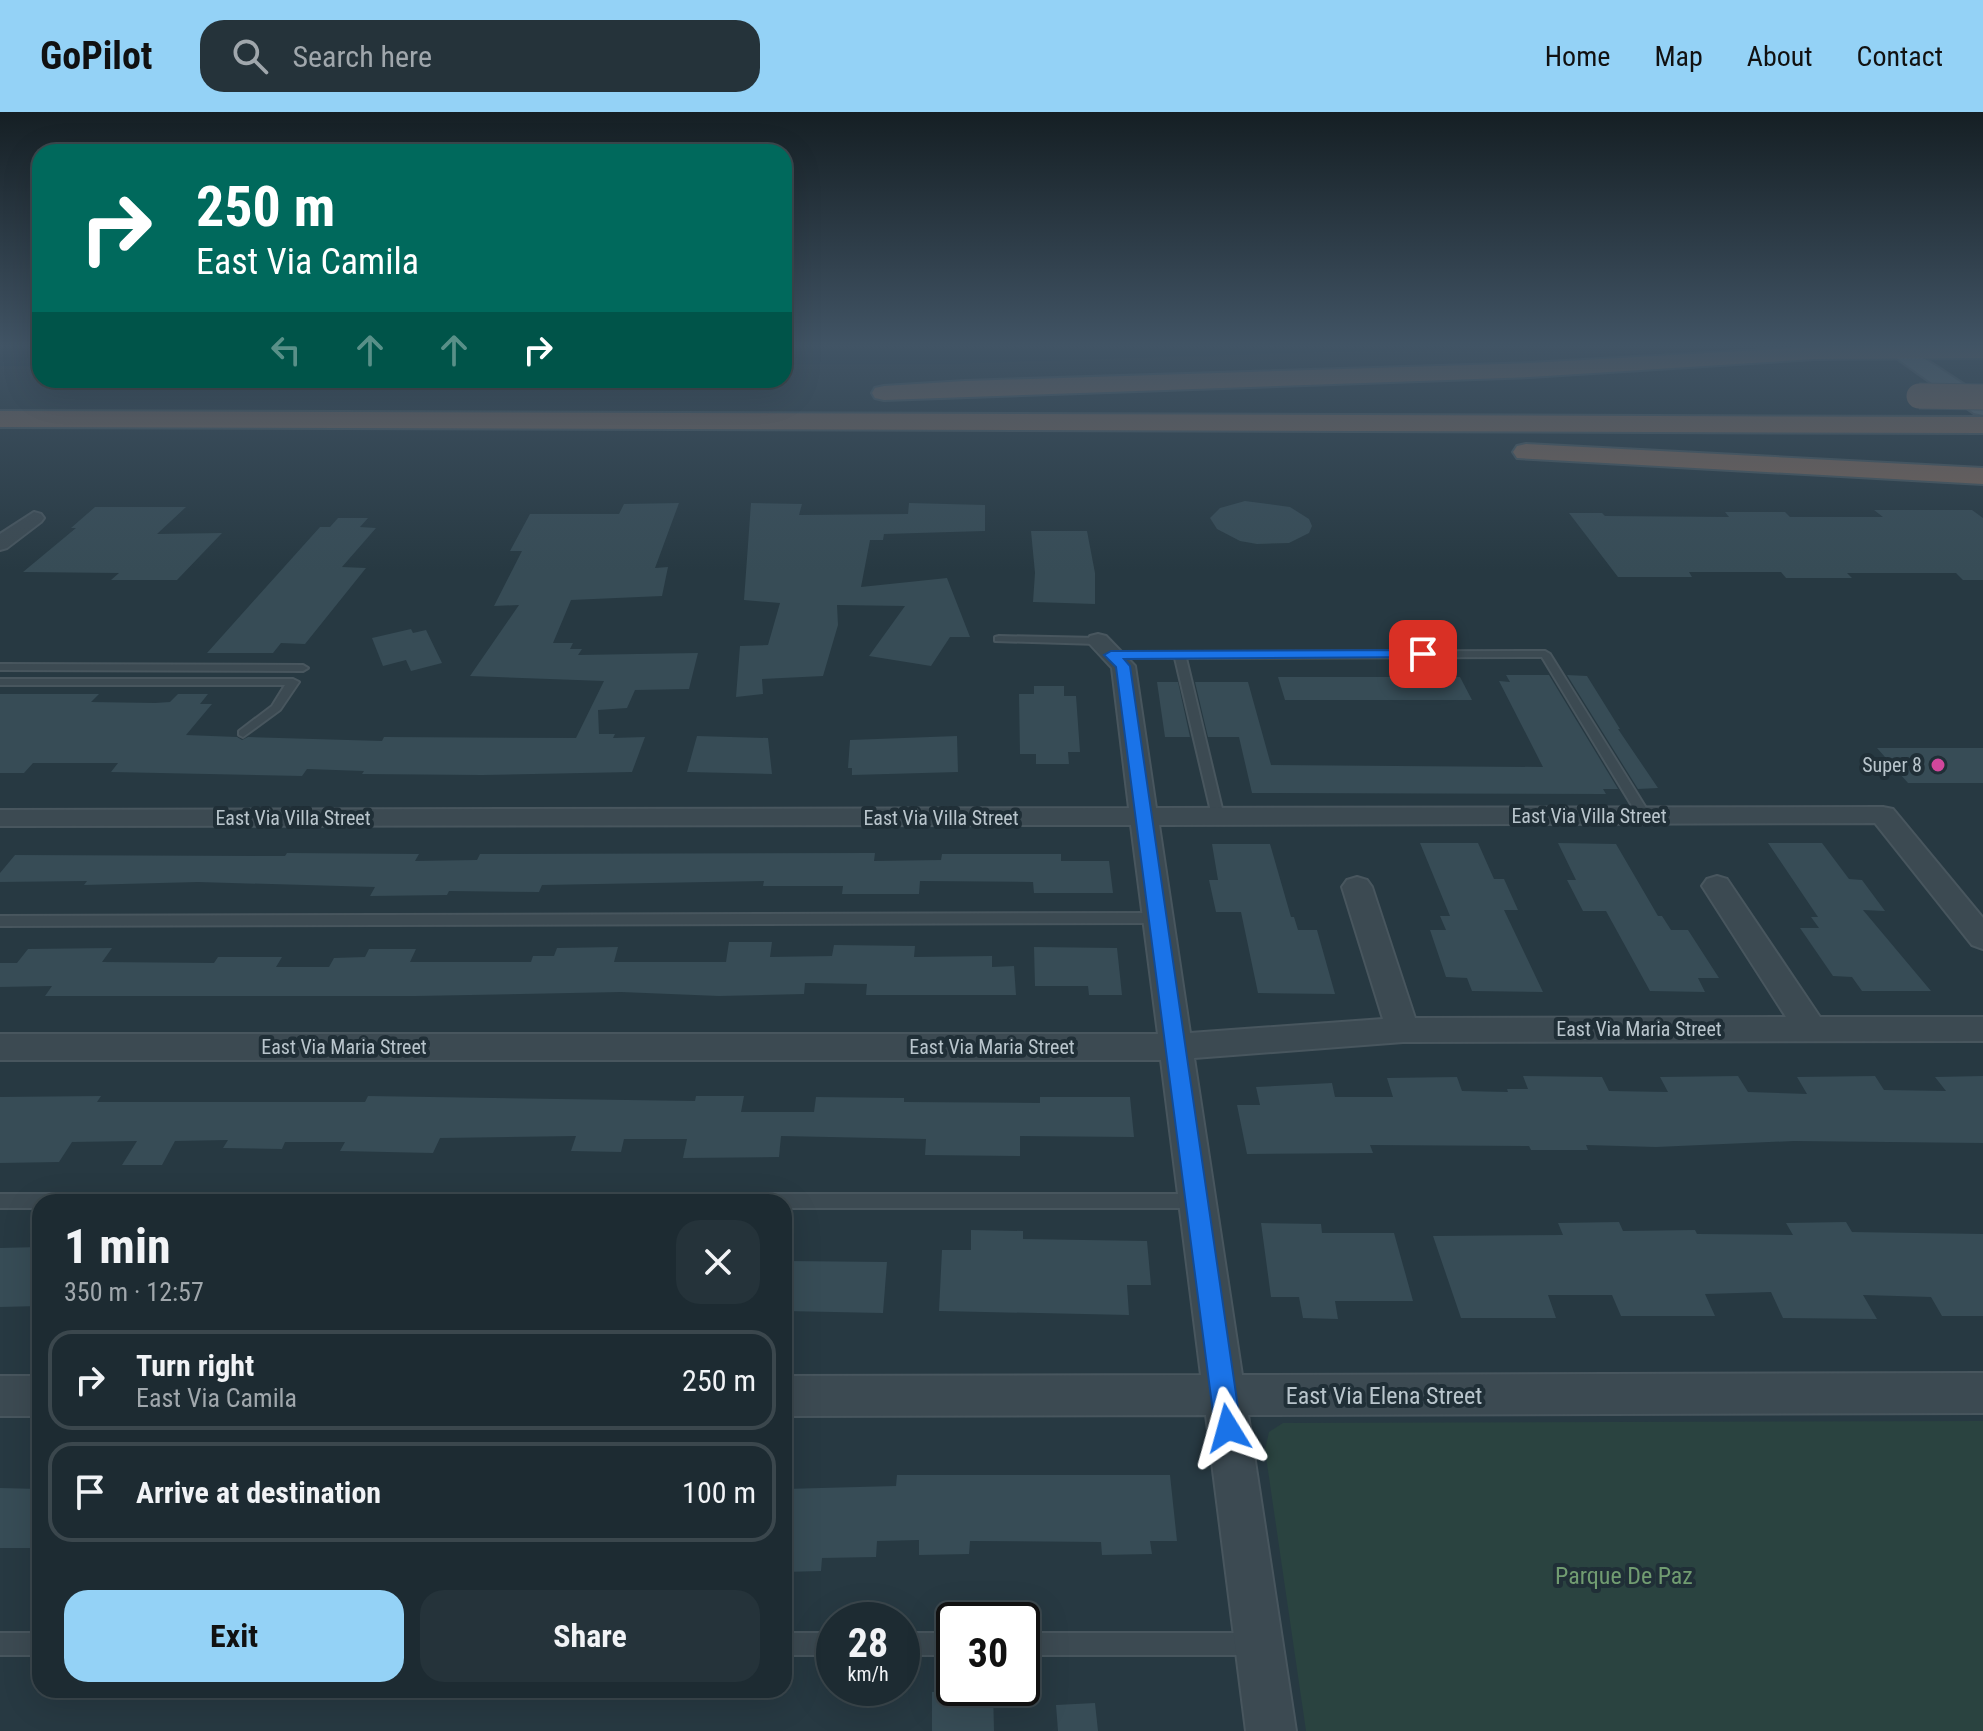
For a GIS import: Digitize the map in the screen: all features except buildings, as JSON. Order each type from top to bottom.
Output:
[{"type":"highway","points":[[179,420],[1968,420]]},
{"type":"highway","points":[[1880,420],[1968,420]]},
{"type":"highway","points":[[648,421],[709,430],[904,430],[1432,448]]},
{"type":"highway","points":[[1508,451],[1983,476]]},
{"type":"street","points":[[0,544],[34,518]]},
{"type":"street","points":[[1104,648],[1123,666],[1271,1731]]},
{"type":"street","name":"East Via Villa Street","points":[[0,818],[1883,815],[1983,938]]},
{"type":"street","points":[[1717,886],[1810,1028]]},
{"type":"street","points":[[1357,887],[1403,1030]]},
{"type":"street","name":"East Via Maria Street","points":[[0,1047],[1176,1047],[1403,1030],[1983,1029]]},
{"type":"street","name":"East Via Elena Street","points":[[792,1396],[1983,1393]]},
{"type":"street","points":[[0,1396],[32,1396]]},
{"type":"lane","points":[[999,639],[1180,655],[1545,654],[1645,816]]},
{"type":"lane","points":[[1180,655],[1218,817]]},
{"type":"lane","points":[[0,667],[303,668]]},
{"type":"lane","points":[[0,682],[293,682],[276,708],[243,733]]},
{"type":"lane","points":[[0,921],[1158,918]]},
{"type":"lane","points":[[0,1201],[32,1201]]},
{"type":"lane","points":[[792,1201],[1197,1201]]},
{"type":"lane","points":[[0,1644],[32,1644]]},
{"type":"lane","points":[[792,1644],[816,1644]]},
{"type":"lane","points":[[1040,1644],[1258,1644]]},
{"type":"green space","name":"Parque De Paz","points":[[1983,1421],[1983,1731],[1306,1731],[1265,1450],[1269,1432],[1283,1423]]},
{"type":"place","name":"Super 8","points":[[1938,765]]},
{"type":"route","points":[[1228,1428],[1123,666],[1111,655],[1423,654]]}]
